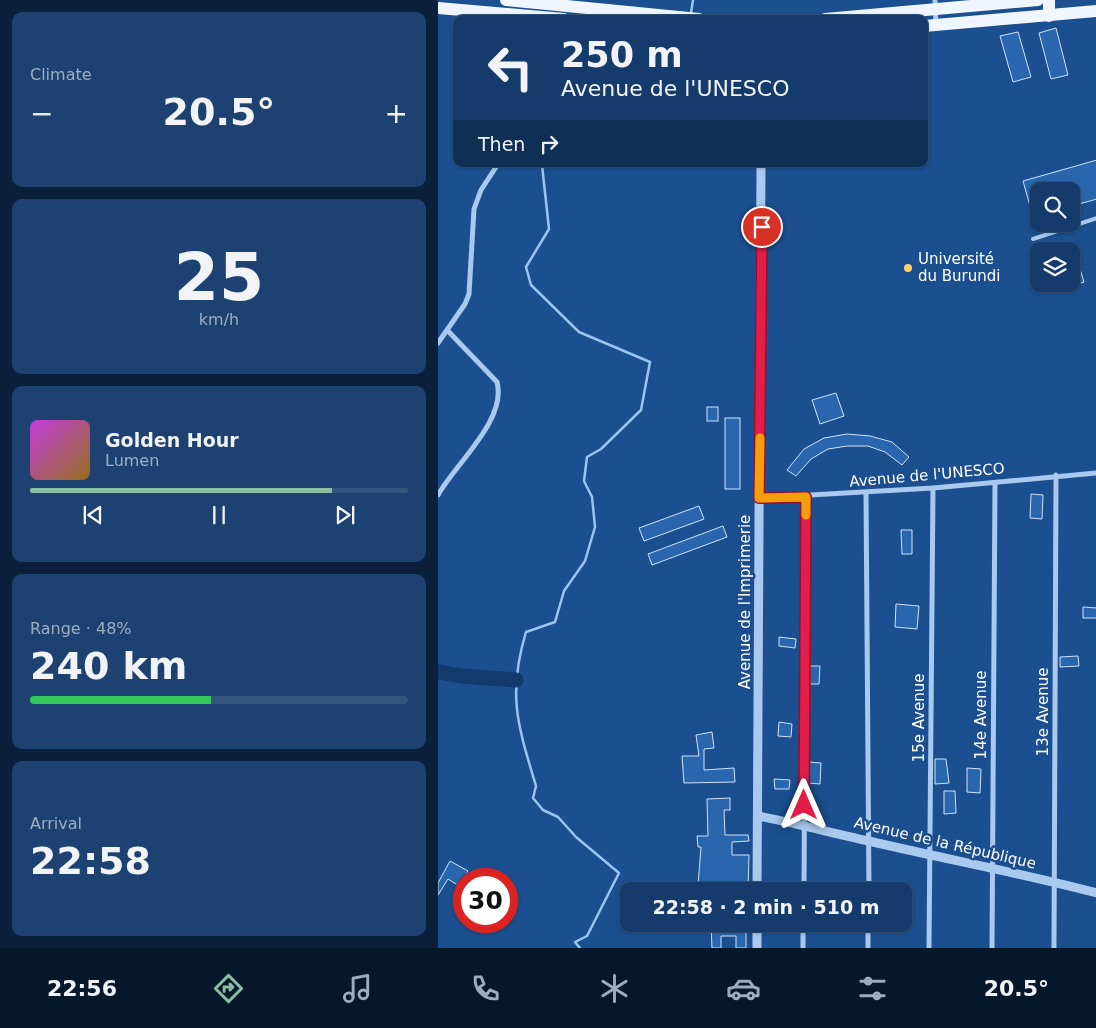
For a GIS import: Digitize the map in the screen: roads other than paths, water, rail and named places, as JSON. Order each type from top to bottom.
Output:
[{"type":"main road","points":[[506,0],[562,12]]},
{"type":"main road","points":[[854,15],[935,4],[1038,0]]},
{"type":"main road","points":[[1049,0],[1049,16]]},
{"type":"main road","points":[[438,8],[459,4],[562,12],[648,13],[665,15]]},
{"type":"main road","points":[[930,26],[1096,11]]},
{"type":"street","points":[[930,26],[935,4]]},
{"type":"street","points":[[438,343],[448,331],[469,294],[474,209],[480,190],[496,167]]},
{"type":"street","name":"Avenue de l'Imprimerie","points":[[758,882],[761,167]]},
{"type":"street","points":[[438,495],[488,426],[496,411],[499,390],[497,382],[448,331]]},
{"type":"street","name":"Avenue de l'UNESCO","points":[[759,498],[866,493],[1096,473]]},
{"type":"street","name":"13e Avenue","points":[[1054,948],[1056,475]]},
{"type":"street","name":"14e Avenue","points":[[992,948],[995,482]]},
{"type":"street","name":"15e Avenue","points":[[929,948],[933,488]]},
{"type":"street","points":[[866,493],[869,882]]},
{"type":"street","points":[[804,882],[806,497]]},
{"type":"street","name":"Avenue de la République","points":[[758,816],[804,824],[869,841],[993,867],[1096,893]]},
{"type":"street","points":[[757,932],[757,948]]},
{"type":"street","points":[[803,932],[803,948]]},
{"type":"street","points":[[868,932],[868,948]]},
{"type":"lane","points":[[1033,238],[1096,218]]},
{"type":"waterway","points":[[691,13],[693,0]]},
{"type":"waterway","points":[[542,167],[549,229],[526,267],[531,285],[579,332],[650,362],[641,410],[601,449],[587,457],[584,481],[592,497],[595,527],[585,561],[564,591],[555,622],[526,632],[517,674],[517,710],[524,745],[536,786],[533,798],[543,810],[558,817],[576,837],[619,873],[587,936],[575,942],[580,948]]},
{"type":"waterway","points":[[440,672],[460,676],[516,680]]},
{"type":"place","name":"Université du Burundi","points":[[908,268]]}]
